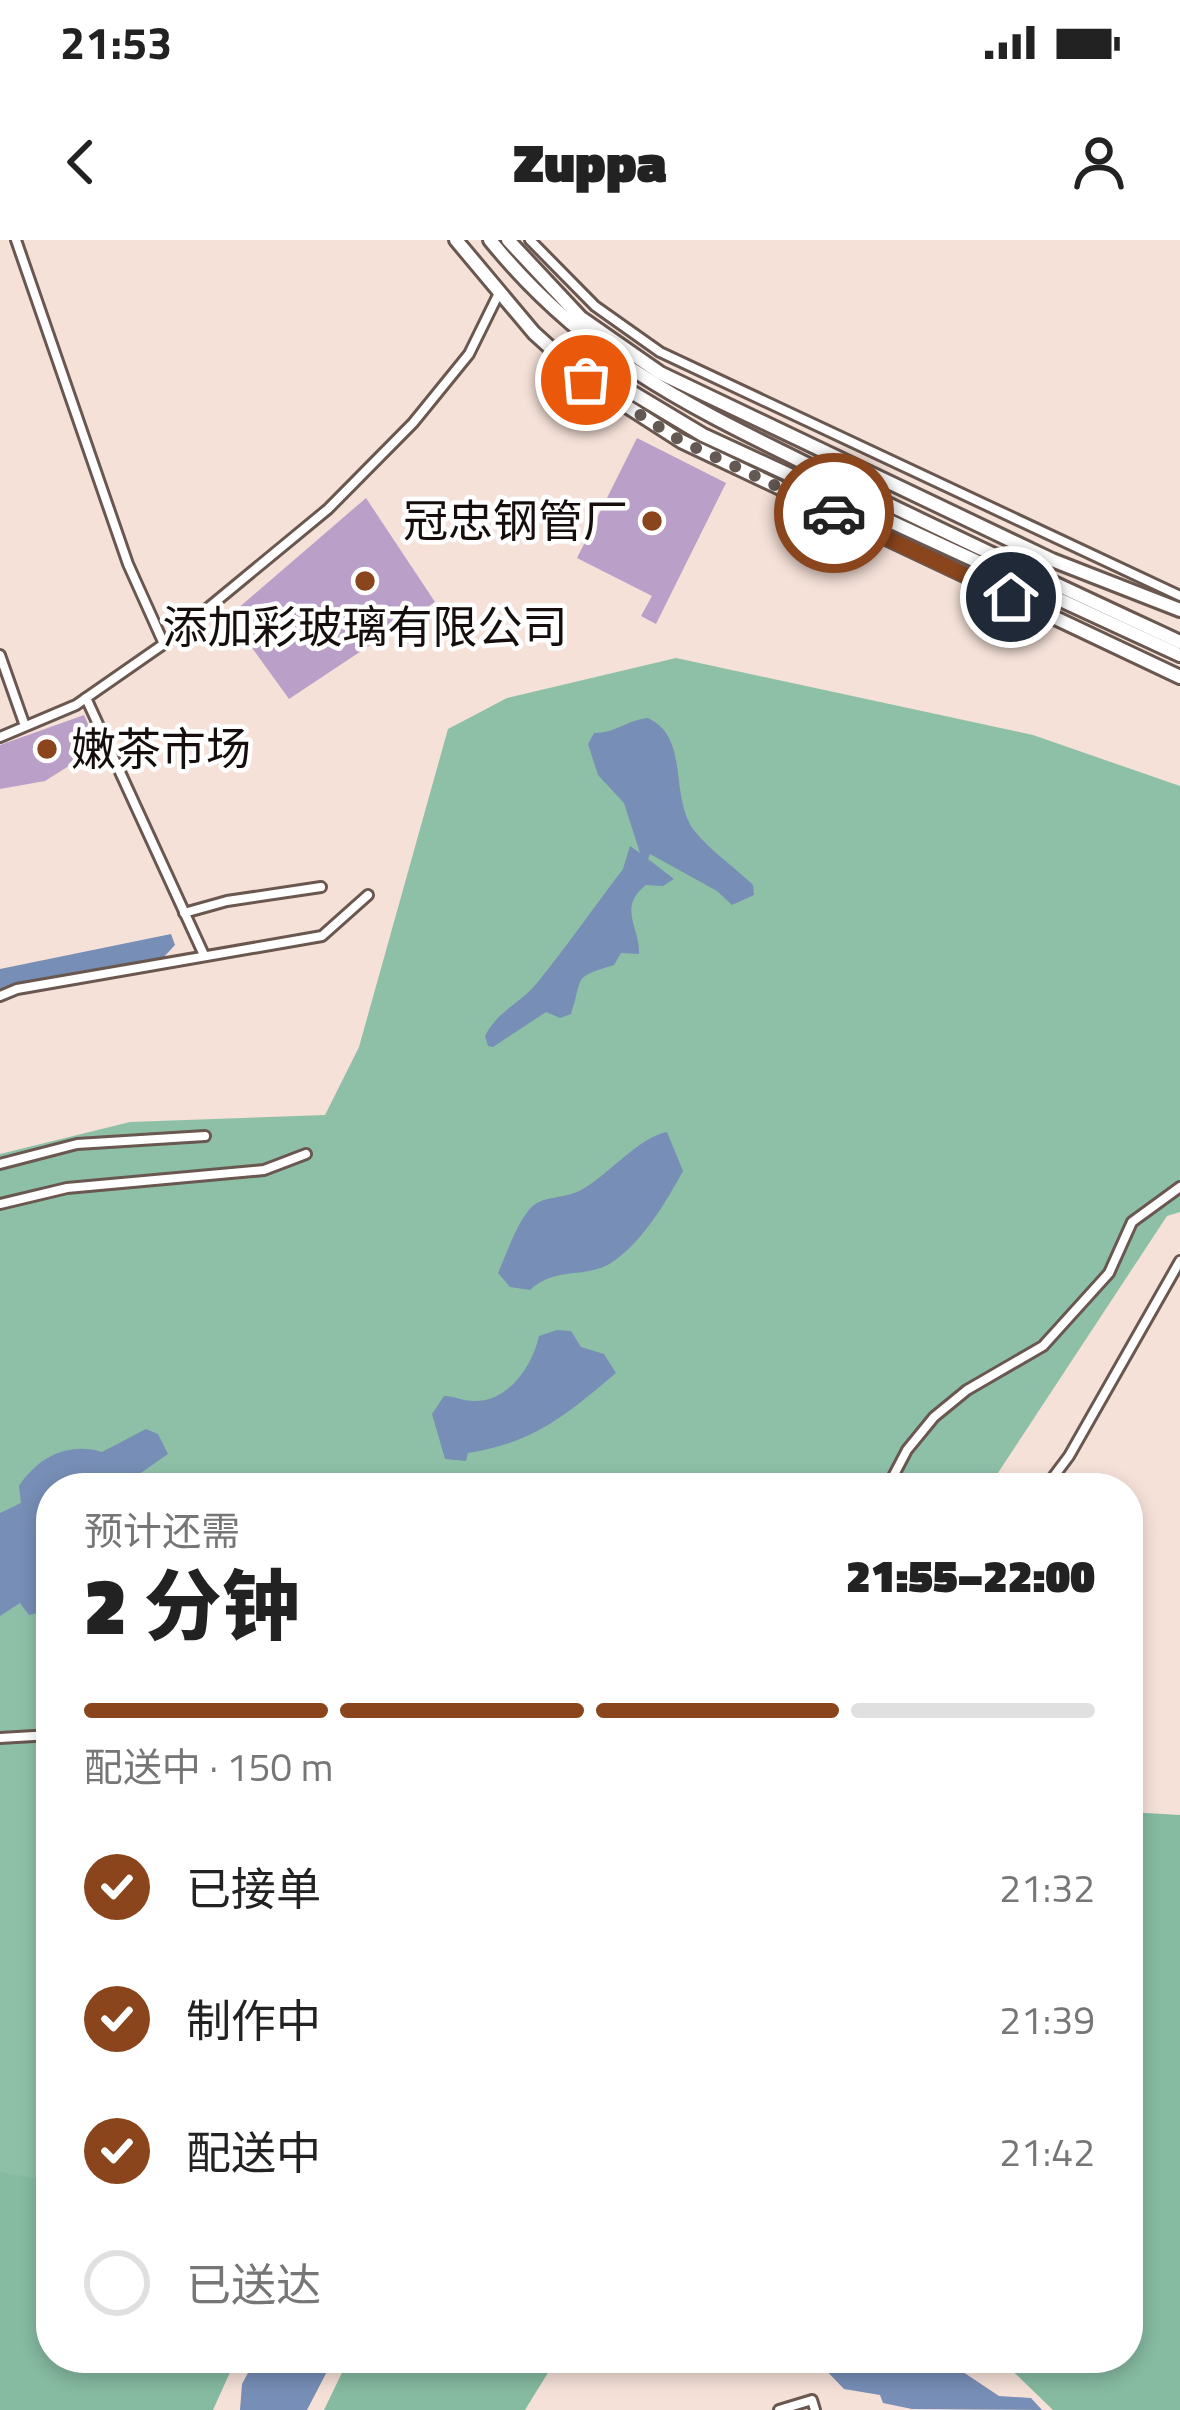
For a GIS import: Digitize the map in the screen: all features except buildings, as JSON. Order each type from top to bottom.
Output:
[{"type":"main road","points":[[456,240],[534,333],[586,380],[681,441],[1180,676]]},
{"type":"main road","points":[[490,240],[585,339],[646,382],[720,424],[1180,642]]},
{"type":"main road","points":[[508,240],[581,318],[660,373],[1052,560],[1180,610]]},
{"type":"main road","points":[[534,333],[652,407],[1180,656]]},
{"type":"street","points":[[16,240],[121,546],[164,644]]},
{"type":"street","points":[[530,240],[595,307],[660,352],[1180,596]]},
{"type":"street","points":[[0,737],[86,698],[164,644],[328,509],[413,423],[470,354],[500,293]]},
{"type":"street","points":[[0,655],[26,726]]},
{"type":"street","points":[[86,698],[204,956]]},
{"type":"street","points":[[184,913],[226,901],[321,887]]},
{"type":"street","points":[[0,996],[17,988],[322,936],[368,895]]},
{"type":"street","points":[[0,1164],[77,1144],[205,1136]]},
{"type":"street","points":[[0,1204],[67,1188],[264,1170],[306,1154]]},
{"type":"street","points":[[895,1473],[934,1417],[967,1390],[1043,1346],[1108,1274],[1132,1222],[1180,1187]]},
{"type":"street","points":[[1055,1473],[1130,1354],[1180,1261]]},
{"type":"street","points":[[0,1738],[36,1736]]},
{"type":"street","points":[[779,2410],[812,2400],[815,2410]]},
{"type":"green space","points":[[676,658],[1033,735],[1180,786],[1180,1212],[1167,1216],[998,1473],[36,1473],[36,2179],[0,2173],[0,1154],[130,1122],[325,1115],[359,1047],[448,729],[507,698]]},
{"type":"green space","points":[[1143,1813],[1180,1815],[1180,2410],[1053,2410],[1015,2373],[1143,2373]]},
{"type":"green space","points":[[0,2172],[36,2178],[36,2373],[230,2373],[213,2410],[0,2410]]},
{"type":"green space","points":[[342,2373],[548,2373],[525,2410],[324,2410]]},
{"type":"water","points":[[648,718],[669,738],[691,826],[753,885],[754,895],[732,905],[717,891],[650,854],[648,859],[674,879],[663,886],[646,885],[637,893],[631,910],[639,954],[621,953],[614,965],[585,976],[571,1014],[560,1018],[546,1012],[488,1046],[485,1036],[490,1027],[559,955],[623,869],[630,846],[640,853],[624,803],[598,775],[588,744],[594,733]]},
{"type":"water","points":[[171,934],[175,945],[162,959],[0,989],[0,969]]},
{"type":"water","points":[[667,1132],[683,1171],[633,1245],[601,1268],[550,1278],[530,1290],[510,1287],[498,1273],[519,1225],[533,1206],[581,1190],[645,1141]]},
{"type":"water","points":[[571,1331],[581,1347],[604,1354],[616,1373],[531,1434],[468,1453],[466,1461],[445,1459],[432,1414],[444,1396],[473,1401],[498,1396],[525,1369],[539,1336]]},
{"type":"water","points":[[146,1429],[158,1434],[168,1454],[141,1473],[36,1473],[36,1613],[29,1615],[20,1603],[0,1616],[0,1513],[21,1503],[19,1486],[45,1459],[67,1450],[102,1452]]},
{"type":"water","points":[[248,2373],[326,2373],[307,2410],[240,2410]]},
{"type":"water","points":[[829,2373],[964,2373],[999,2396],[1031,2398],[1042,2410],[912,2409],[883,2403],[880,2395],[844,2389]]},
{"type":"way so far","points":[[586,380],[681,441],[834,513]]},
{"type":"place","name":"冠忠钢管厂","points":[[652,521]]},
{"type":"place","name":"添加彩玻璃有限公司","points":[[365,581]]},
{"type":"place","name":"嫩茶市场","points":[[47,749]]},
{"type":"route","points":[[834,513],[1011,597]]}]
